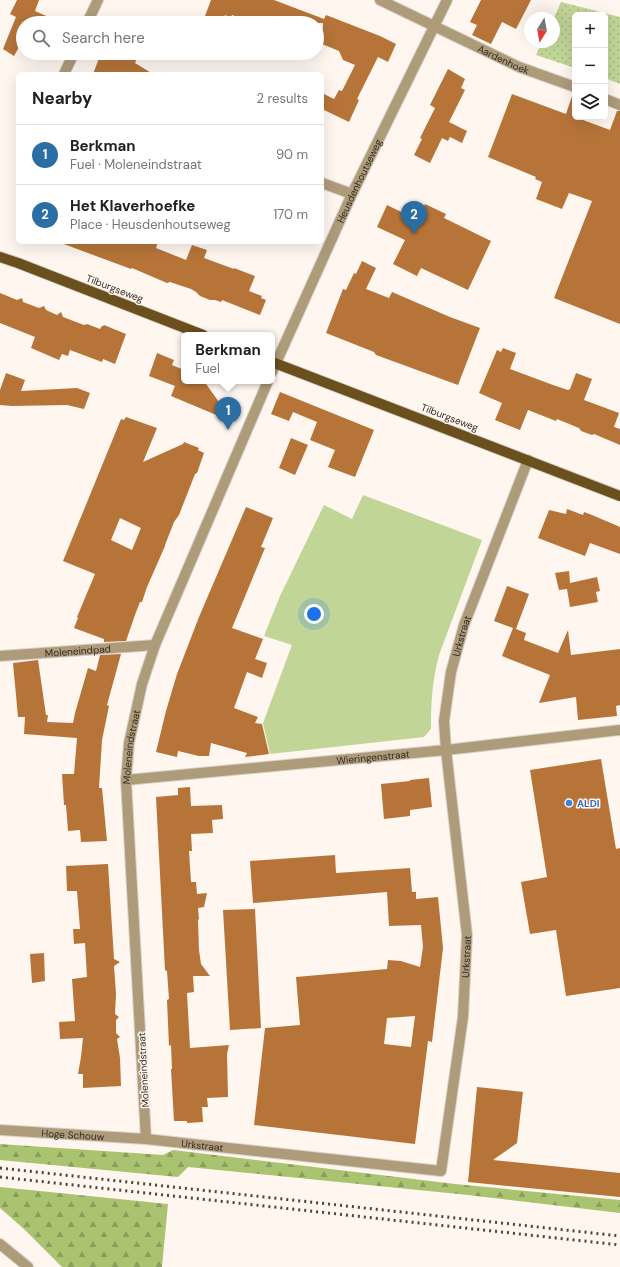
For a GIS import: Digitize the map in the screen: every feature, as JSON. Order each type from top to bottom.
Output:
[{"type":"main road","name":"Tilburgseweg","points":[[0,252],[18,263]]},
{"type":"main road","name":"Tilburgseweg","points":[[0,257],[195,332]]},
{"type":"main road","name":"Tilburgseweg","points":[[275,367],[528,460],[620,496]]},
{"type":"street","points":[[90,16],[98,0]]},
{"type":"street","name":"Aardenhoek","points":[[380,0],[519,67],[572,86]]},
{"type":"street","name":"Heusdenhoutseweg","points":[[275,362],[352,194],[447,0]]},
{"type":"street","points":[[65,72],[71,60]]},
{"type":"street","points":[[608,100],[620,105]]},
{"type":"street","points":[[324,184],[352,194]]},
{"type":"street","name":"Moleneindstraat","points":[[146,1139],[126,780],[129,743],[142,684],[155,645],[267,384]]},
{"type":"street","name":"Urkstraat","points":[[146,1139],[441,1171],[463,1017],[467,935],[446,750],[444,720],[451,672],[464,625],[528,460]]},
{"type":"street","name":"Moleneindpad","points":[[0,656],[155,645]]},
{"type":"street","name":"Wieringenstraat","points":[[126,780],[446,750],[620,730]]},
{"type":"street","name":"Hoge Schouw","points":[[0,1130],[146,1139]]},
{"type":"street","points":[[0,1244],[28,1267]]},
{"type":"green space","points":[[561,2],[600,12],[572,12],[572,67],[536,55],[539,48],[560,48],[560,12],[557,12]]},
{"type":"green space","points":[[608,14],[620,17],[620,84],[608,79]]},
{"type":"green space","points":[[363,495],[482,540],[439,655],[432,692],[431,729],[424,737],[270,754],[263,723],[292,645],[264,636],[280,596],[324,505],[352,519]]},
{"type":"green space","points":[[0,1144],[163,1155],[173,1150],[455,1184],[620,1200],[620,1213],[468,1195],[188,1167],[178,1177],[0,1160]]},
{"type":"green space","points":[[0,1187],[168,1204],[162,1267],[62,1267],[24,1229],[0,1208]]},
{"type":"building","points":[[17,0],[39,0],[35,11],[46,16],[16,17],[10,14]]},
{"type":"building","points":[[211,0],[274,0],[316,16],[225,15],[205,16]]},
{"type":"building","points":[[481,0],[531,0],[516,29],[502,22],[491,44],[472,35],[477,25],[470,22]]},
{"type":"building","points":[[326,15],[380,36],[396,44],[388,62],[378,57],[357,99],[359,100],[349,122],[324,110],[324,94],[334,99],[339,90],[342,91],[355,65],[343,60],[339,51],[324,45],[324,19]]},
{"type":"building","points":[[16,17],[16,52],[14,56],[3,49]]},
{"type":"building","points":[[98,60],[136,60],[135,63],[150,72],[94,72]]},
{"type":"building","points":[[448,69],[465,79],[461,88],[465,90],[449,122],[467,131],[462,143],[450,137],[448,141],[442,138],[430,163],[414,155],[422,139],[420,138],[435,108],[430,105]]},
{"type":"building","points":[[512,94],[566,114],[572,96],[572,120],[583,120],[610,130],[617,111],[620,111],[620,324],[554,298],[592,201],[569,193],[562,209],[536,199],[542,182],[535,179],[536,177],[488,157]]},
{"type":"building","points":[[425,204],[446,214],[444,218],[491,241],[468,290],[421,268],[417,276],[393,264],[405,240],[377,227],[387,205],[418,220]]},
{"type":"building","points":[[64,244],[157,244],[156,248],[186,260],[192,245],[207,250],[204,258],[255,276],[249,291],[262,296],[261,298],[266,300],[260,315],[222,300],[221,302],[210,300],[200,296],[191,289],[170,282],[167,283],[132,268],[131,269]]},
{"type":"building","points":[[362,261],[376,268],[366,289],[389,298],[392,292],[480,328],[458,385],[376,355],[374,352],[326,333],[343,289],[346,290],[354,273],[356,274]]},
{"type":"building","points":[[0,293],[17,300],[22,298],[23,302],[39,308],[44,306],[46,310],[57,315],[61,312],[63,317],[84,325],[87,324],[100,329],[104,325],[126,334],[115,364],[103,359],[102,362],[70,350],[68,356],[62,354],[59,360],[31,348],[35,337],[0,323]]},
{"type":"building","points":[[503,348],[516,353],[510,369],[553,385],[568,390],[570,389],[576,373],[592,379],[584,400],[619,413],[614,427],[620,429],[620,445],[594,434],[592,435],[581,431],[579,428],[557,419],[556,421],[528,410],[520,430],[495,420],[502,403],[479,393],[497,350],[501,352]]},
{"type":"building","points":[[157,353],[174,360],[172,365],[181,369],[181,384],[206,384],[233,422],[171,396],[175,386],[149,376]]},
{"type":"building","points":[[6,373],[25,380],[21,391],[77,388],[90,393],[84,409],[67,405],[0,405],[0,390]]},
{"type":"building","points":[[280,392],[374,430],[355,477],[328,467],[335,450],[310,440],[317,422],[293,412],[289,421],[271,414]]},
{"type":"building","points":[[126,417],[157,428],[143,462],[183,444],[184,442],[199,448],[198,450],[204,453],[197,473],[195,474],[179,515],[174,522],[142,602],[140,602],[126,641],[104,642],[104,639],[74,628],[95,574],[63,561],[121,419],[124,420]],"holes":[[[120,518],[141,528],[132,550],[111,540]]]},
{"type":"building","points":[[291,438],[308,445],[295,475],[279,468]]},
{"type":"building","points":[[246,507],[273,518],[261,547],[265,548],[232,628],[263,639],[255,659],[267,663],[262,678],[247,672],[234,708],[258,717],[255,723],[262,724],[269,754],[245,757],[247,753],[211,743],[209,756],[199,756],[178,751],[177,757],[156,752],[177,674],[199,617]]},
{"type":"building","points":[[567,509],[583,515],[584,512],[620,527],[620,554],[590,543],[585,556],[538,538],[549,510],[566,514]]},
{"type":"building","points":[[569,571],[570,583],[597,577],[600,591],[596,592],[598,602],[570,607],[567,589],[559,590],[555,573]]},
{"type":"building","points":[[507,586],[529,594],[516,629],[526,633],[524,640],[558,653],[568,630],[571,655],[620,649],[620,705],[616,706],[617,716],[578,720],[576,697],[539,703],[550,675],[502,656],[513,628],[494,621]]},
{"type":"building","points":[[121,654],[107,705],[109,706],[102,740],[99,788],[102,788],[107,841],[81,842],[80,830],[68,831],[66,805],[64,805],[62,774],[74,774],[77,738],[24,734],[25,717],[18,717],[13,663],[38,660],[46,715],[48,715],[47,722],[73,723],[88,668],[96,671],[100,655]]},
{"type":"building","points":[[601,759],[616,849],[620,848],[620,988],[566,996],[556,930],[530,934],[521,882],[547,877],[530,770]]},
{"type":"building","points":[[429,778],[432,807],[410,810],[410,816],[384,819],[381,784]]},
{"type":"building","points":[[190,787],[191,806],[222,805],[223,819],[212,820],[213,833],[191,834],[192,851],[189,851],[191,882],[196,882],[197,894],[207,893],[204,907],[198,908],[199,950],[201,964],[210,976],[193,976],[194,992],[187,993],[190,1048],[229,1045],[227,1054],[228,1097],[207,1098],[208,1107],[202,1107],[203,1122],[187,1123],[187,1121],[174,1121],[171,1045],[169,1046],[167,1000],[169,999],[167,971],[165,970],[156,797],[178,795],[178,788]]},
{"type":"building","points":[[335,855],[336,873],[410,868],[412,892],[416,892],[416,899],[438,897],[443,948],[432,1042],[428,1041],[415,1144],[254,1125],[265,1028],[300,1025],[296,977],[387,969],[388,960],[401,961],[420,967],[423,947],[421,925],[389,926],[387,892],[253,903],[250,861]],"holes":[[[415,1016],[411,1047],[384,1044],[387,1018]]]},
{"type":"building","points":[[108,864],[114,959],[120,962],[114,966],[116,994],[115,1014],[119,1017],[116,1020],[116,1033],[120,1037],[117,1039],[120,1058],[121,1086],[83,1088],[83,1074],[78,1074],[83,1038],[60,1039],[59,1022],[75,1021],[72,979],[87,977],[85,943],[74,944],[73,929],[80,929],[77,891],[67,891],[66,866]]},
{"type":"building","points":[[255,909],[261,1028],[230,1030],[223,910]]},
{"type":"building","points":[[44,953],[45,981],[32,983],[30,954]]},
{"type":"building","points":[[477,1087],[523,1092],[517,1143],[493,1160],[620,1173],[620,1197],[468,1182]]},
{"type":"railway","points":[[0,1168],[620,1236]]},
{"type":"railway","points":[[0,1177],[620,1245]]},
{"type":"place","name":"Het Klaverhoefke","points":[[414,234]]},
{"type":"place","name":"Berkman","points":[[228,430]]},
{"type":"place","name":"ALDI","points":[[569,803]]}]
